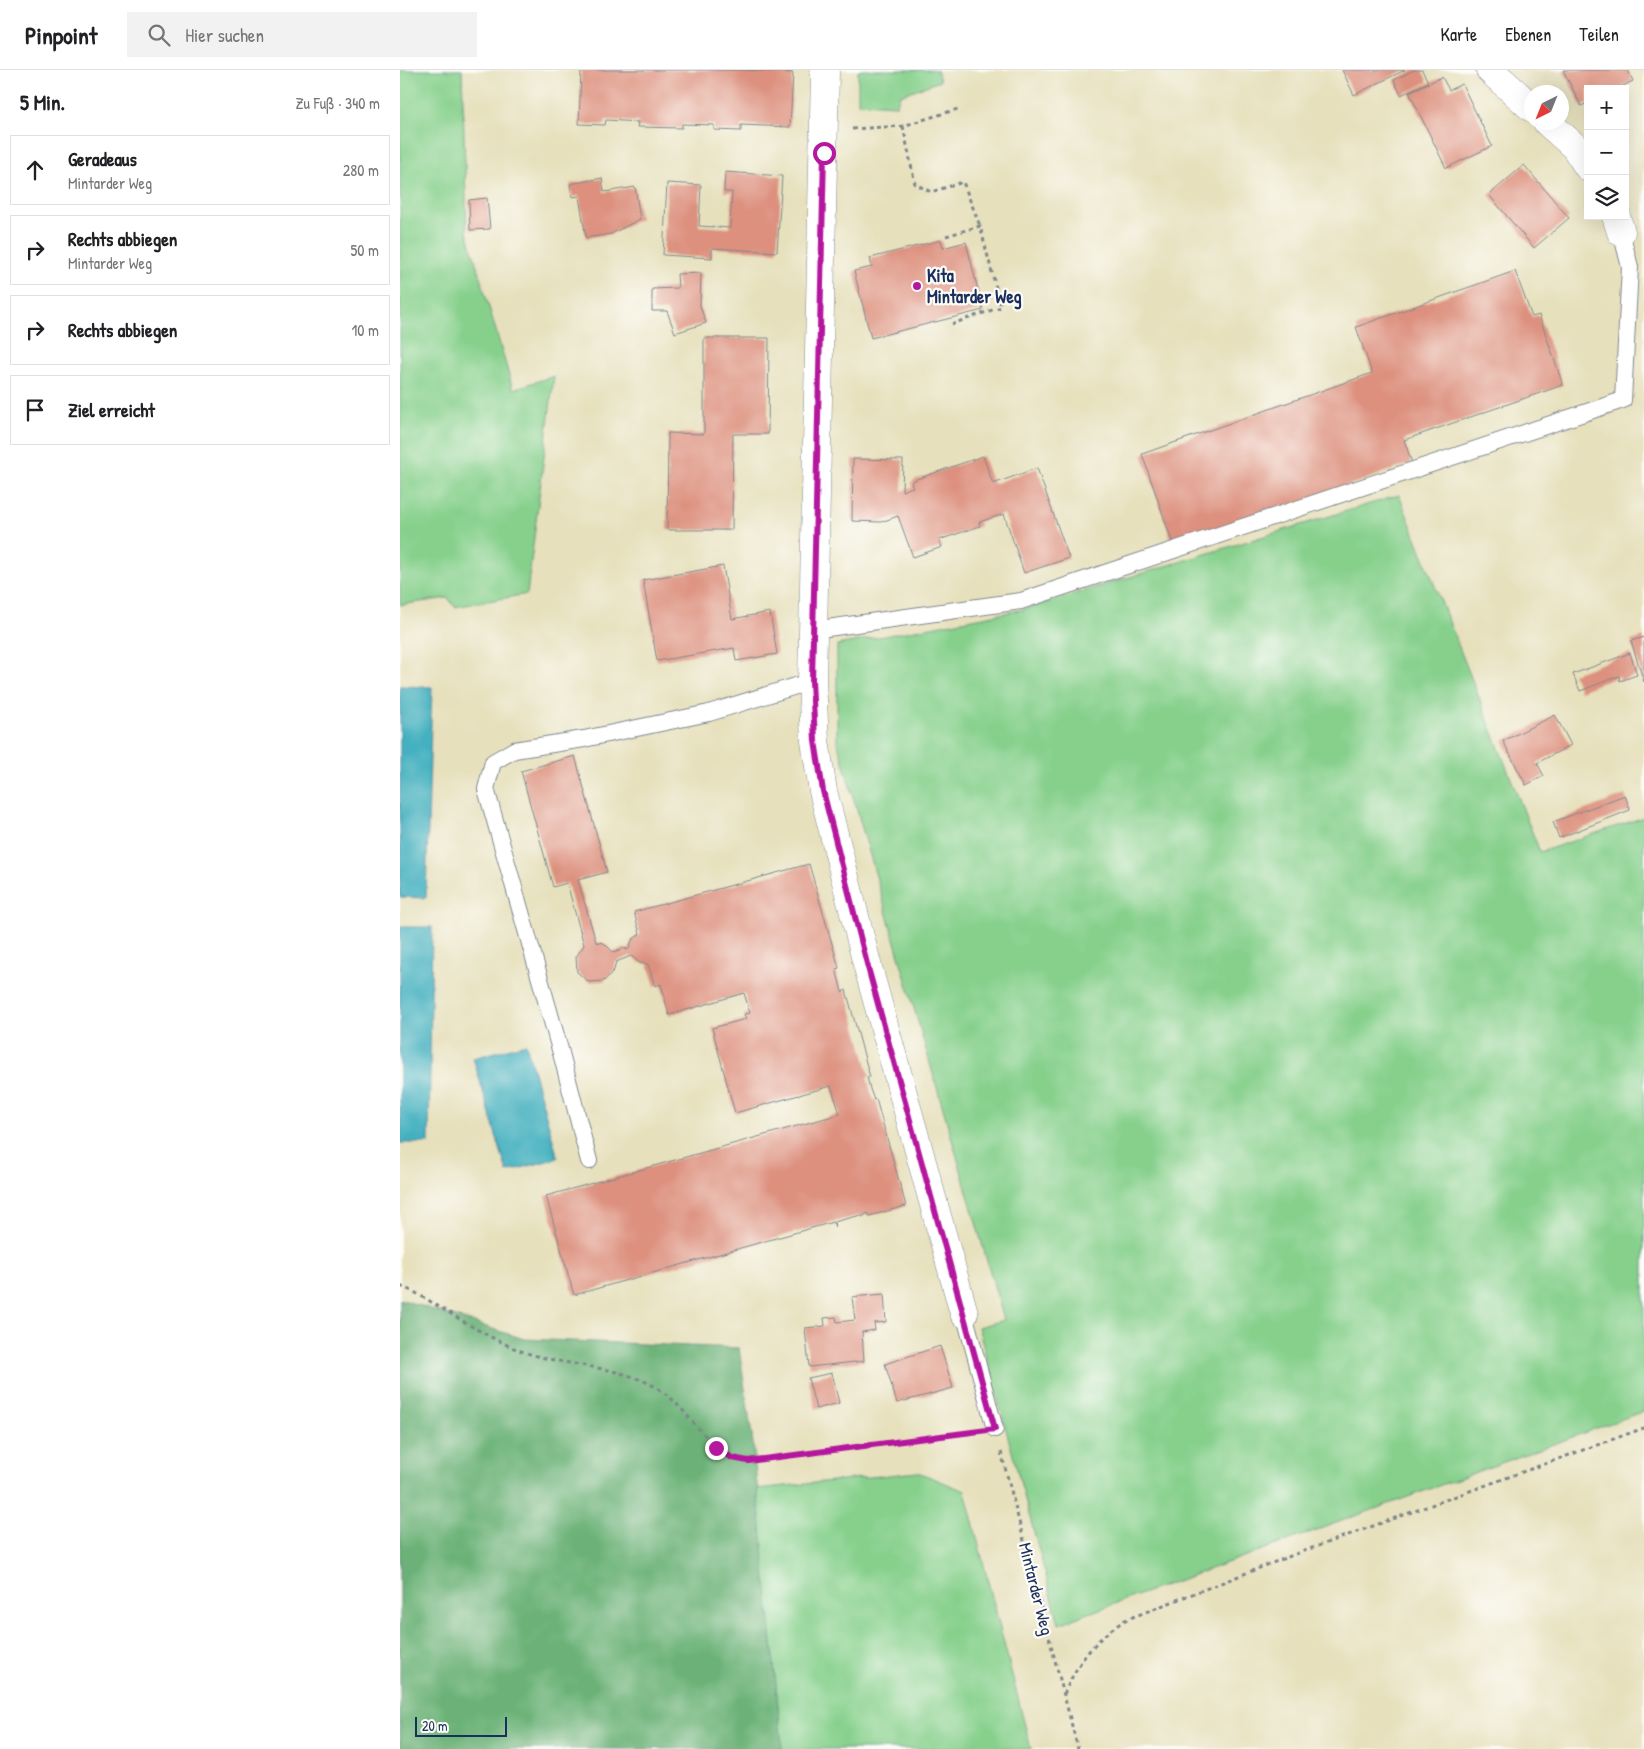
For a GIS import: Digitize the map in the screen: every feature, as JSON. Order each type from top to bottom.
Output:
[{"type":"street","points":[[826,70],[812,681],[815,741],[823,791],[867,964],[964,1313]]},
{"type":"street","points":[[1490,70],[1524,101]]},
{"type":"street","points":[[1556,130],[1575,148],[1584,161]]},
{"type":"lane","points":[[813,630],[1021,601],[1623,400],[1630,267],[1618,224]]},
{"type":"lane","points":[[588,1161],[561,1053],[486,789],[493,762],[514,750],[584,739],[709,713],[812,681]]},
{"type":"lane","points":[[964,1313],[995,1429]]},
{"type":"path","points":[[824,131],[903,126],[961,108]]},
{"type":"path","points":[[903,126],[915,184],[932,192],[963,182],[980,226],[1001,307],[952,324]]},
{"type":"path","points":[[946,236],[980,226]]},
{"type":"path","points":[[400,1286],[524,1352],[637,1378],[658,1389],[675,1402],[716,1448],[732,1458],[748,1461],[995,1429]]},
{"type":"path","points":[[1063,1694],[1075,1668],[1091,1647],[1107,1632],[1125,1620],[1293,1555],[1644,1428]]},
{"type":"path","name":"Mintarder Weg","points":[[995,1429],[1078,1749]]},
{"type":"green space","points":[[400,70],[462,70],[467,232],[513,389],[554,376],[527,594],[455,607],[448,598],[400,605]]},
{"type":"green space","points":[[858,70],[937,70],[940,81],[900,95],[897,105],[858,103]]},
{"type":"green space","points":[[1399,495],[1540,852],[1644,817],[1644,1411],[1059,1624],[978,1327],[1004,1320],[837,741],[837,645],[1025,609]]},
{"type":"green space","points":[[400,1299],[524,1339],[739,1348],[753,1443],[782,1749],[400,1749]]},
{"type":"green space","points":[[918,1472],[965,1491],[1031,1749],[782,1749],[757,1489]]},
{"type":"water","points":[[400,686],[432,687],[426,898],[400,897]]},
{"type":"water","points":[[400,927],[432,927],[429,1143],[400,1143]]},
{"type":"water","points":[[526,1044],[558,1158],[507,1172],[473,1058]]},
{"type":"building","points":[[581,70],[743,70],[793,73],[790,127],[741,125],[741,131],[714,130],[714,125],[682,124],[682,128],[637,127],[638,122],[606,120],[605,125],[579,124]]},
{"type":"building","points":[[1342,70],[1405,70],[1354,95]]},
{"type":"building","points":[[1414,70],[1422,70],[1428,82],[1401,95],[1394,80]]},
{"type":"building","points":[[1563,70],[1628,70],[1633,81],[1625,85],[1584,85],[1584,105],[1581,106]]},
{"type":"building","points":[[1442,77],[1449,90],[1462,84],[1492,146],[1446,168],[1409,92]]},
{"type":"building","points":[[1524,165],[1569,218],[1534,248],[1489,195]]},
{"type":"building","points":[[725,172],[782,176],[777,252],[712,248],[712,258],[663,255],[667,183],[701,185],[699,226],[730,228],[732,192],[724,192]]},
{"type":"building","points":[[602,178],[604,192],[635,187],[640,219],[611,234],[586,238],[579,196],[572,197],[570,184]]},
{"type":"building","points":[[487,198],[490,229],[470,230],[469,200]]},
{"type":"building","name":"Kita Mintarder Weg","points":[[941,240],[943,248],[966,242],[983,310],[871,338],[854,271],[872,267],[870,258]]},
{"type":"building","points":[[1515,271],[1532,317],[1539,315],[1563,385],[1404,440],[1412,463],[1174,547],[1142,454],[1372,373],[1356,327]]},
{"type":"building","points":[[701,273],[700,306],[706,323],[675,333],[667,311],[652,311],[652,289],[678,288],[677,274]]},
{"type":"building","points":[[704,338],[769,338],[768,434],[733,434],[732,530],[667,530],[668,433],[704,434]]},
{"type":"building","points":[[983,456],[993,484],[1037,468],[1069,558],[1024,573],[1004,514],[979,522],[980,526],[939,540],[942,547],[913,557],[898,516],[881,522],[852,521],[853,459],[903,460],[902,491],[913,487],[911,483],[914,480]]},
{"type":"building","points":[[723,566],[732,619],[770,612],[777,654],[736,661],[734,648],[657,661],[643,580]]},
{"type":"building","points":[[1644,637],[1644,682],[1631,641]]},
{"type":"building","points":[[1630,653],[1637,675],[1620,681],[1619,676],[1580,691],[1573,674]]},
{"type":"building","points":[[1555,715],[1571,745],[1537,763],[1544,776],[1526,785],[1503,741]]},
{"type":"building","points":[[575,756],[607,872],[578,880],[596,942],[604,943],[613,952],[626,948],[626,950],[629,949],[632,940],[640,934],[634,912],[809,864],[839,968],[836,969],[842,992],[846,990],[870,1077],[867,1077],[870,1089],[874,1100],[876,1099],[906,1206],[869,1216],[868,1213],[862,1217],[861,1215],[834,1222],[835,1227],[833,1222],[574,1295],[546,1196],[840,1114],[831,1086],[735,1113],[712,1028],[746,1019],[744,1014],[750,1013],[744,993],[669,1015],[661,984],[655,986],[648,964],[640,963],[631,956],[616,962],[614,970],[604,981],[589,982],[577,972],[576,957],[584,945],[567,883],[553,887],[521,771]]},
{"type":"building","points":[[1625,795],[1630,810],[1559,838],[1553,822]]},
{"type":"building","points":[[884,1294],[886,1322],[874,1323],[875,1330],[862,1332],[864,1361],[809,1367],[805,1328],[825,1326],[824,1318],[836,1317],[837,1322],[855,1320],[852,1297]]},
{"type":"building","points":[[940,1346],[953,1388],[897,1403],[885,1364]]},
{"type":"building","points":[[832,1373],[839,1403],[816,1409],[808,1378]]},
{"type":"place","name":"Kita Mintarder Weg","points":[[917,286]]},
{"type":"route","points":[[716,1448],[732,1458],[748,1461],[995,1429],[867,964],[823,791],[815,741],[812,681],[824,153]]}]
